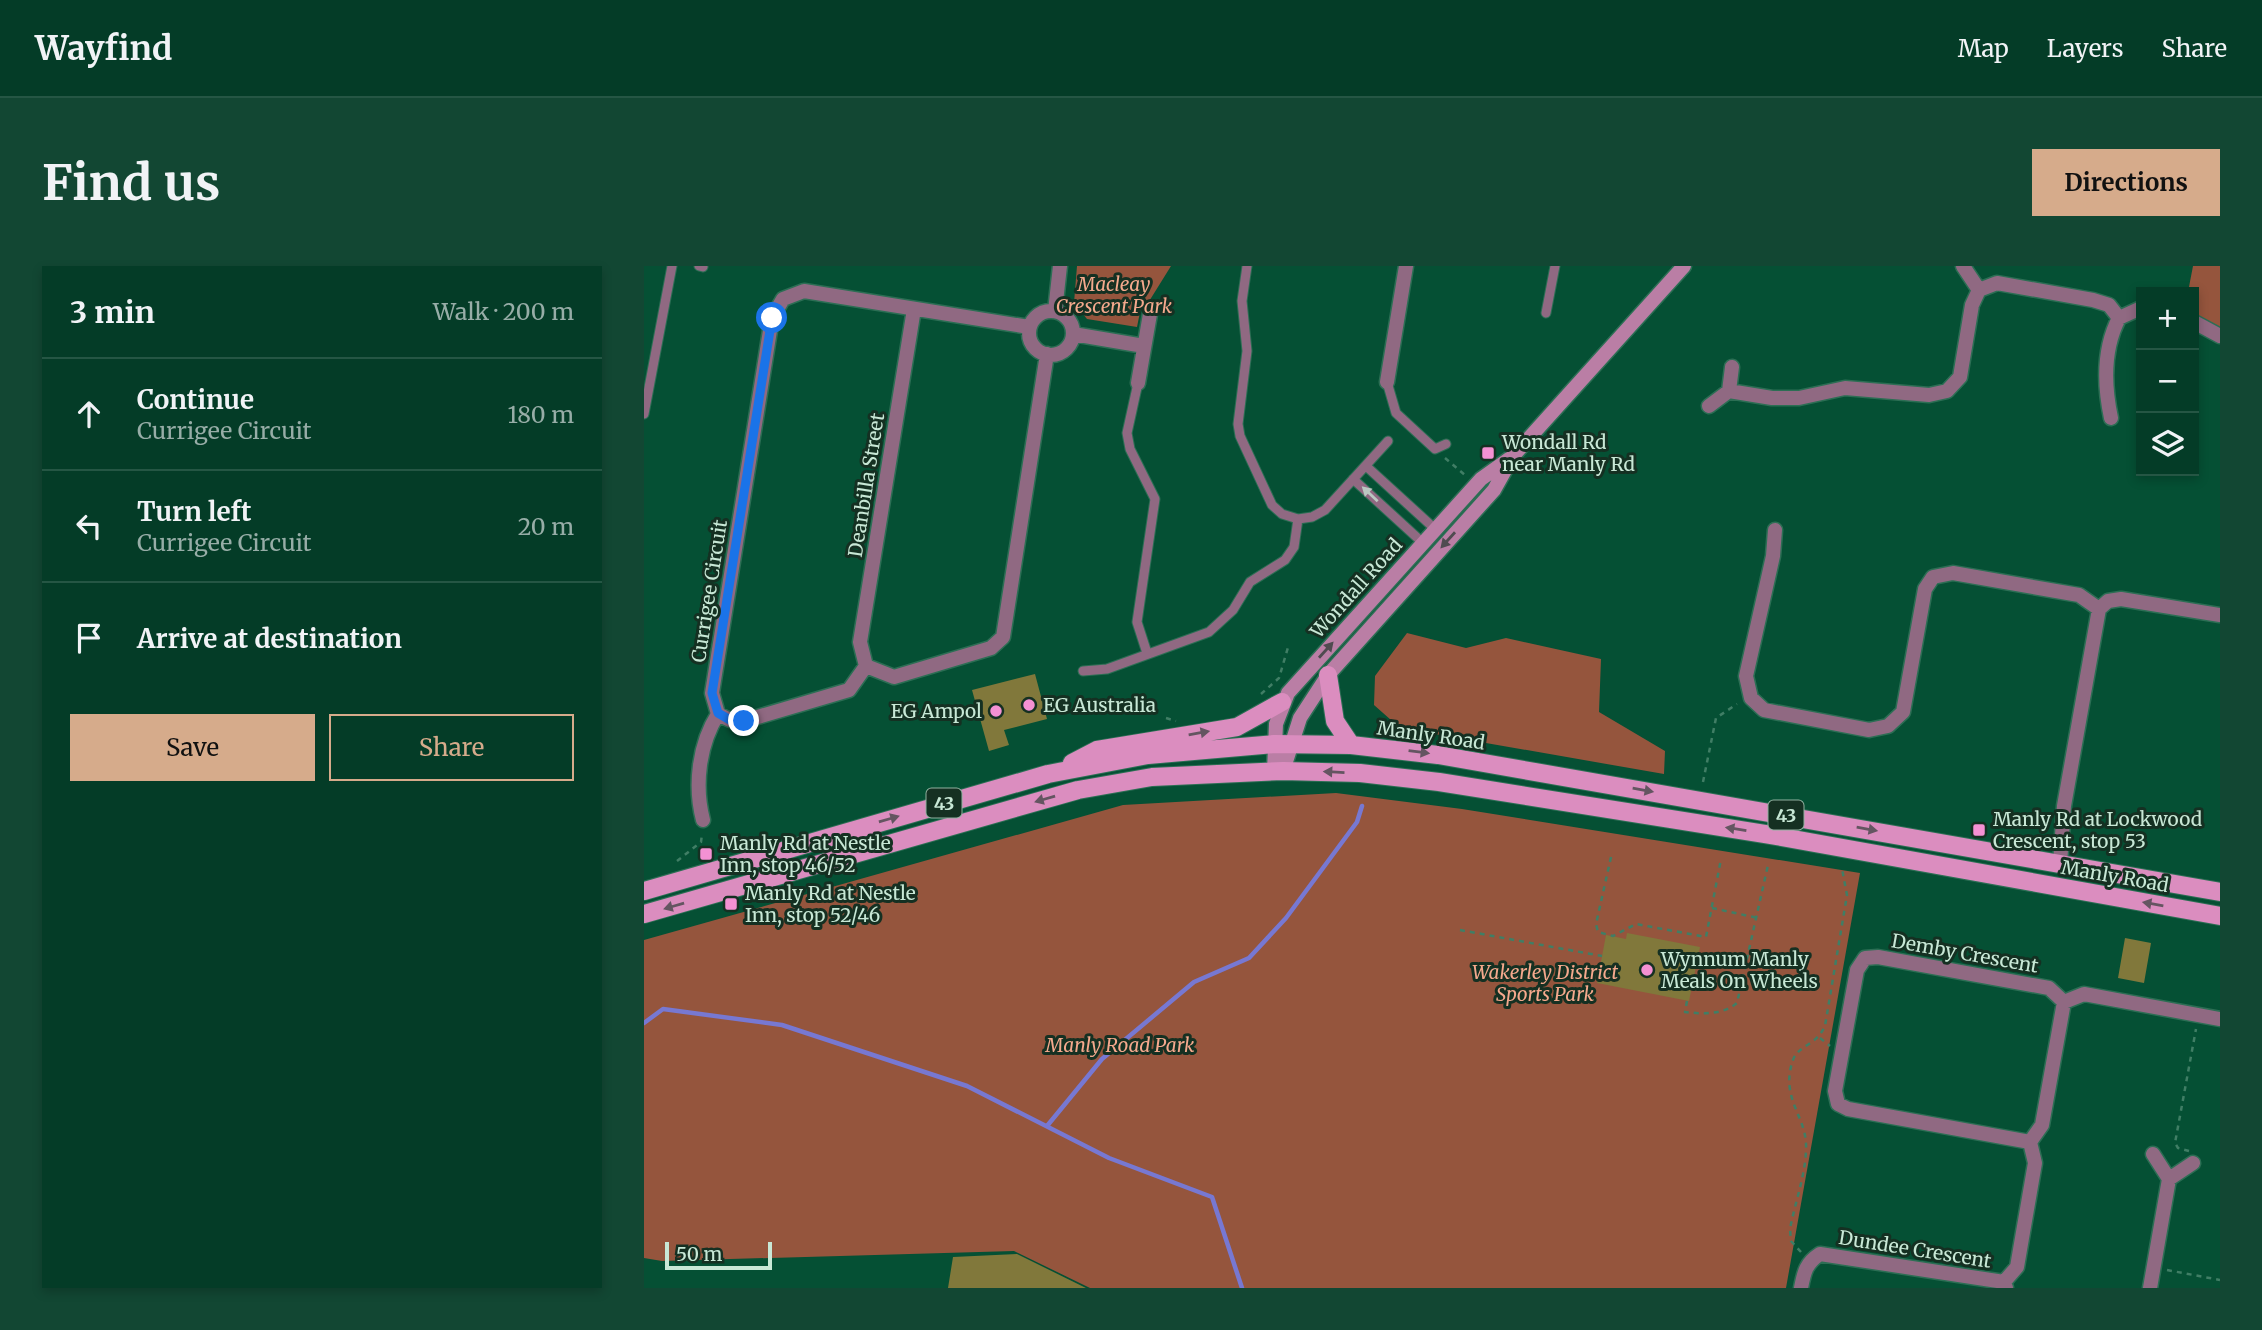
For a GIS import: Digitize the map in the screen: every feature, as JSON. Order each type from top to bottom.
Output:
[{"type":"main road","name":"Wondall Road","points":[[1278,771],[1282,744],[1282,702],[1295,684],[1481,479],[1513,456],[1684,266]]},
{"type":"main road","name":"Wondall Road","points":[[1282,744],[1328,675],[1494,490],[1513,456]]},
{"type":"main road","points":[[1328,675],[1335,721],[1351,745]]},
{"type":"main road","points":[[1065,770],[1079,757],[1097,750],[1237,727],[1282,702]]},
{"type":"main road","name":"Manly Road","points":[[644,891],[1065,770],[1190,749],[1282,744],[1351,745],[1438,755],[2220,892]]},
{"type":"main road","name":"Manly Road","points":[[644,915],[1078,790],[1152,776],[1278,771],[1360,773],[1439,782],[1765,834],[2220,916]]},
{"type":"street","points":[[1055,311],[1060,266]]},
{"type":"street","points":[[1387,382],[1406,266]]},
{"type":"street","points":[[1963,266],[1979,290]]},
{"type":"street","points":[[1729,391],[1772,398],[1799,398],[1845,388],[1929,395],[1947,391],[1960,377],[1972,305],[1979,290],[1997,283],[2093,300],[2109,305],[2119,317]]},
{"type":"street","name":"Currigee Circuit","points":[[718,713],[712,693],[776,308],[783,299],[804,291],[1029,327]]},
{"type":"street","name":"Deanbilla Street","points":[[866,666],[860,642],[914,309]]},
{"type":"street","points":[[2111,418],[2104,386],[2113,330],[2119,317],[2136,310]]},
{"type":"street","points":[[1055,311],[1067,317],[1073,334],[1065,350],[1047,355],[1031,344],[1029,327],[1039,314],[1055,311]]},
{"type":"street","points":[[1138,383],[1150,314]]},
{"type":"street","points":[[2199,325],[2220,336]]},
{"type":"street","points":[[1073,334],[1144,346]]},
{"type":"street","points":[[703,820],[697,795],[706,732],[718,713],[730,720],[744,721],[849,690],[866,666],[894,677],[991,648],[1003,637],[1047,355]]},
{"type":"street","points":[[1709,406],[1729,391],[1732,367]]},
{"type":"street","points":[[1775,530],[1773,556],[1746,676],[1751,698],[1764,710],[1868,730],[1888,726],[1903,712],[1925,589],[1933,577],[1954,573],[2078,595],[2099,609]]},
{"type":"street","points":[[2060,864],[2064,806],[2099,609],[2108,601],[2121,599],[2220,615]]},
{"type":"street","name":"Demby Crescent","points":[[2030,1142],[1848,1109],[1838,1104],[1835,1091],[1857,970],[1865,958],[1878,957],[2049,988],[2064,1002]]},
{"type":"street","points":[[2005,1285],[2017,1267],[2035,1163],[2030,1142],[2042,1125],[2064,1002],[2084,995],[2220,1019]]},
{"type":"street","points":[[2150,1288],[2169,1179],[2153,1154]]},
{"type":"street","points":[[2169,1179],[2193,1163]]},
{"type":"street","name":"Dundee Crescent","points":[[1810,1260],[1820,1254],[1834,1254],[2005,1285]]},
{"type":"street","points":[[1801,1288],[1804,1271],[1810,1260]]},
{"type":"lane","points":[[644,414],[672,266]]},
{"type":"lane","points":[[1247,266],[1241,301],[1247,351],[1238,424],[1240,436],[1272,505],[1282,514],[1298,519],[1312,517],[1325,510],[1388,441]]},
{"type":"lane","points":[[1546,313],[1560,266]]},
{"type":"lane","points":[[1387,382],[1396,413],[1435,449],[1446,444]]},
{"type":"lane","points":[[1138,383],[1127,433],[1129,449],[1155,499],[1137,622],[1147,653]]},
{"type":"lane","points":[[1366,466],[1436,529]]},
{"type":"lane","points":[[1353,479],[1423,543]]},
{"type":"lane","points":[[1083,671],[1107,669],[1209,632],[1233,610],[1250,582],[1285,560],[1294,547],[1298,519]]},
{"type":"path","points":[[1435,449],[1465,475]]},
{"type":"path","points":[[1255,698],[1279,678],[1289,644]]},
{"type":"path","points":[[1703,782],[1716,718],[1727,708],[1751,698]]},
{"type":"path","points":[[1166,718],[1187,720]]},
{"type":"path","points":[[677,861],[701,842],[703,820]]},
{"type":"path","points":[[1611,857],[1596,924],[1598,932],[1613,936],[1636,924],[1706,937],[1721,859]]},
{"type":"path","points":[[1687,1001],[1685,1012],[1698,1014],[1728,1011],[1737,1003],[1768,865]]},
{"type":"path","points":[[1810,1260],[1791,1241],[1806,1147],[1805,1132],[1790,1101],[1792,1061],[1798,1052],[1819,1038],[1825,1026],[1847,895],[1842,869]]},
{"type":"path","points":[[1712,908],[1758,918]]},
{"type":"path","points":[[1460,930],[1602,956]]},
{"type":"path","points":[[2193,1163],[2188,1150],[2178,1148],[2175,1143],[2198,1015]]},
{"type":"path","points":[[2154,1266],[2220,1280]]},
{"type":"green space","name":"Macleay Crescent Park","points":[[1077,266],[1171,266],[1148,303],[1142,302],[1137,327],[1087,319],[1074,303]]},
{"type":"green space","points":[[2193,266],[2220,266],[2220,327],[2199,316],[2199,287],[2189,287]]},
{"type":"green space","points":[[1407,633],[1466,648],[1506,638],[1601,659],[1599,712],[1665,751],[1664,774],[1400,728],[1374,705],[1375,676]]},
{"type":"green space","name":"Manly Road Park","points":[[1336,793],[1462,809],[1860,873],[1786,1288],[1090,1288],[1014,1251],[662,1261],[644,1258],[644,940],[1123,805]]},
{"type":"building","points":[[1035,674],[1047,719],[1004,730],[1009,745],[989,751],[972,690]]},
{"type":"building","name":"Wynnum Manly Meals On Wheels","points":[[1627,933],[1700,947],[1689,1001],[1597,983],[1606,935],[1626,939]]},
{"type":"building","points":[[2125,938],[2151,943],[2144,983],[2118,978]]},
{"type":"building","points":[[1017,1254],[1086,1288],[948,1288],[953,1257]]},
{"type":"waterway","points":[[1047,1126],[1102,1059],[1194,982],[1249,958],[1286,918],[1357,822],[1362,806]]},
{"type":"waterway","points":[[644,1023],[663,1009],[782,1025],[967,1086],[1109,1158],[1212,1197],[1242,1288]]},
{"type":"place","name":"Wondall Rd near Manly Rd","points":[[1488,453]]},
{"type":"place","name":"EG Australia","points":[[1029,705]]},
{"type":"place","name":"EG Ampol","points":[[996,711]]},
{"type":"place","name":"Manly Rd at Lockwood Crescent, stop 53","points":[[1979,830]]},
{"type":"place","name":"Manly Rd at Nestle Inn, stop 46/52","points":[[706,854]]},
{"type":"place","name":"Manly Rd at Nestle Inn, stop 52/46","points":[[731,904]]},
{"type":"place","name":"Wynnum Manly Meals On Wheels","points":[[1647,970]]},
{"type":"route","points":[[744,721],[730,720],[718,713],[713,706],[712,693],[772,318]]},
{"type":"park label","name":"Wakerley District Sports Park","points":[[1545,983]]}]
